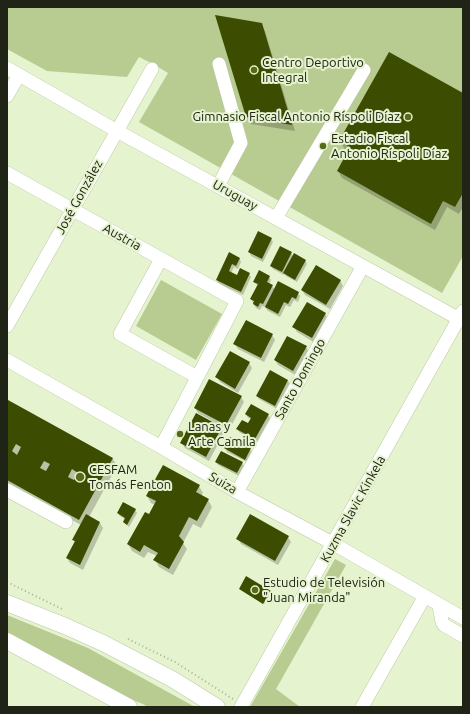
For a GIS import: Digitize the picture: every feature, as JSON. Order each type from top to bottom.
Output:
[{"type":"main road","points":[[7,599],[27,611]]},
{"type":"main road","points":[[7,603],[65,626],[134,658],[172,679],[217,707]]},
{"type":"main road","points":[[7,641],[129,707]]},
{"type":"street","points":[[218,64],[241,143],[218,186]]},
{"type":"street","name":"Uruguay","points":[[7,68],[117,131],[363,266],[462,317]]},
{"type":"street","name":"José González","points":[[7,326],[152,69]]},
{"type":"street","points":[[276,218],[364,70]]},
{"type":"street","points":[[7,96],[19,75]]},
{"type":"street","name":"Austria","points":[[7,173],[237,301],[197,378]]},
{"type":"street","points":[[161,259],[120,334],[197,378],[161,447]]},
{"type":"street","name":"Santo Domingo","points":[[237,492],[363,266]]},
{"type":"street","name":"Kuzma Slavic Kinkela","points":[[241,707],[462,317]]},
{"type":"street","name":"Suiza","points":[[7,360],[237,492],[334,544],[463,618]]},
{"type":"street","points":[[7,490],[66,522]]},
{"type":"street","points":[[362,707],[425,596]]},
{"type":"street","points":[[439,605],[444,625],[463,636]]},
{"type":"green space","name":"Estadio Fiscal Antonio Ríspoli Díaz","points":[[7,7],[463,7],[463,256],[442,293],[139,122],[168,73],[155,65],[139,57],[127,77],[47,71],[7,49]]},
{"type":"green space","points":[[161,280],[222,314],[196,360],[136,326]]},
{"type":"green space","points":[[335,559],[346,565],[276,689],[300,707],[250,707]]},
{"type":"green space","points":[[7,615],[88,648],[195,707],[148,707],[110,691],[7,635]]},
{"type":"building","name":"Centro Deportivo Integral","points":[[215,15],[262,23],[292,125],[246,117]]},
{"type":"building","name":"Gimnasio Fiscal Antonio Ríspoli Díaz","points":[[389,52],[463,93],[463,193],[455,207],[443,201],[431,224],[337,171],[350,147],[339,141]]},
{"type":"building","points":[[258,231],[272,238],[262,259],[248,252]]},
{"type":"building","points":[[280,246],[292,252],[282,272],[270,266]]},
{"type":"building","points":[[229,252],[240,258],[236,266],[232,264],[229,271],[237,275],[240,268],[250,273],[241,292],[216,280]]},
{"type":"building","points":[[294,253],[306,260],[295,280],[283,273]]},
{"type":"building","points":[[316,265],[341,280],[326,305],[301,290]]},
{"type":"building","points":[[259,270],[270,276],[267,282],[273,285],[263,304],[260,303],[258,307],[253,304],[254,301],[250,299],[258,284],[253,282]]},
{"type":"building","points":[[278,281],[299,292],[296,299],[292,297],[288,304],[284,302],[278,314],[265,307]]},
{"type":"building","points":[[307,302],[326,313],[312,338],[292,327]]},
{"type":"building","points":[[246,320],[273,334],[261,358],[233,344]]},
{"type":"building","points":[[287,336],[307,346],[293,371],[274,360]]},
{"type":"building","points":[[230,351],[250,362],[235,389],[215,377]]},
{"type":"building","points":[[270,370],[288,380],[275,406],[256,396]]},
{"type":"building","points":[[209,379],[242,396],[226,425],[194,408]]},
{"type":"building","points":[[8,400],[113,458],[79,520],[7,480]],"holes":[[[16,444],[21,447],[17,455],[12,451]],[[44,461],[50,464],[46,471],[40,468]],[[72,469],[78,473],[74,480],[68,477]]]},
{"type":"building","points":[[251,404],[269,414],[255,439],[236,429],[242,420],[248,423],[251,418],[245,414]]},
{"type":"building","points":[[196,413],[222,427],[206,457],[180,443]]},
{"type":"building","points":[[230,437],[251,448],[245,460],[224,448]]},
{"type":"building","points":[[221,451],[243,462],[237,473],[215,462]]},
{"type":"building","points":[[163,465],[200,485],[196,492],[209,499],[197,521],[189,517],[179,536],[184,542],[169,569],[153,560],[158,553],[144,545],[140,552],[127,544],[145,512],[149,514],[156,501],[146,496]]},
{"type":"building","points":[[123,502],[136,509],[127,525],[123,522],[125,518],[117,513]]},
{"type":"building","points":[[86,514],[100,522],[80,565],[66,558],[75,541],[72,540]]},
{"type":"building","points":[[250,514],[289,536],[275,561],[236,539]]},
{"type":"building","name":"Estudio de Televisión \"Juan Miranda\"","points":[[246,576],[271,591],[263,604],[239,589]]},
{"type":"place","name":"Centro Deportivo Integral","points":[[254,70]]},
{"type":"place","name":"Gimnasio Fiscal Antonio Ríspoli Díaz","points":[[408,117]]},
{"type":"place","name":"Estadio Fiscal Antonio Ríspoli Díaz","points":[[323,146]]},
{"type":"place","name":"Lanas y Arte Camila","points":[[180,434]]},
{"type":"place","name":"CESFAM Tomás Fenton","points":[[80,477]]},
{"type":"place","name":"Estudio de Televisión \"Juan Miranda\"","points":[[255,590]]}]
